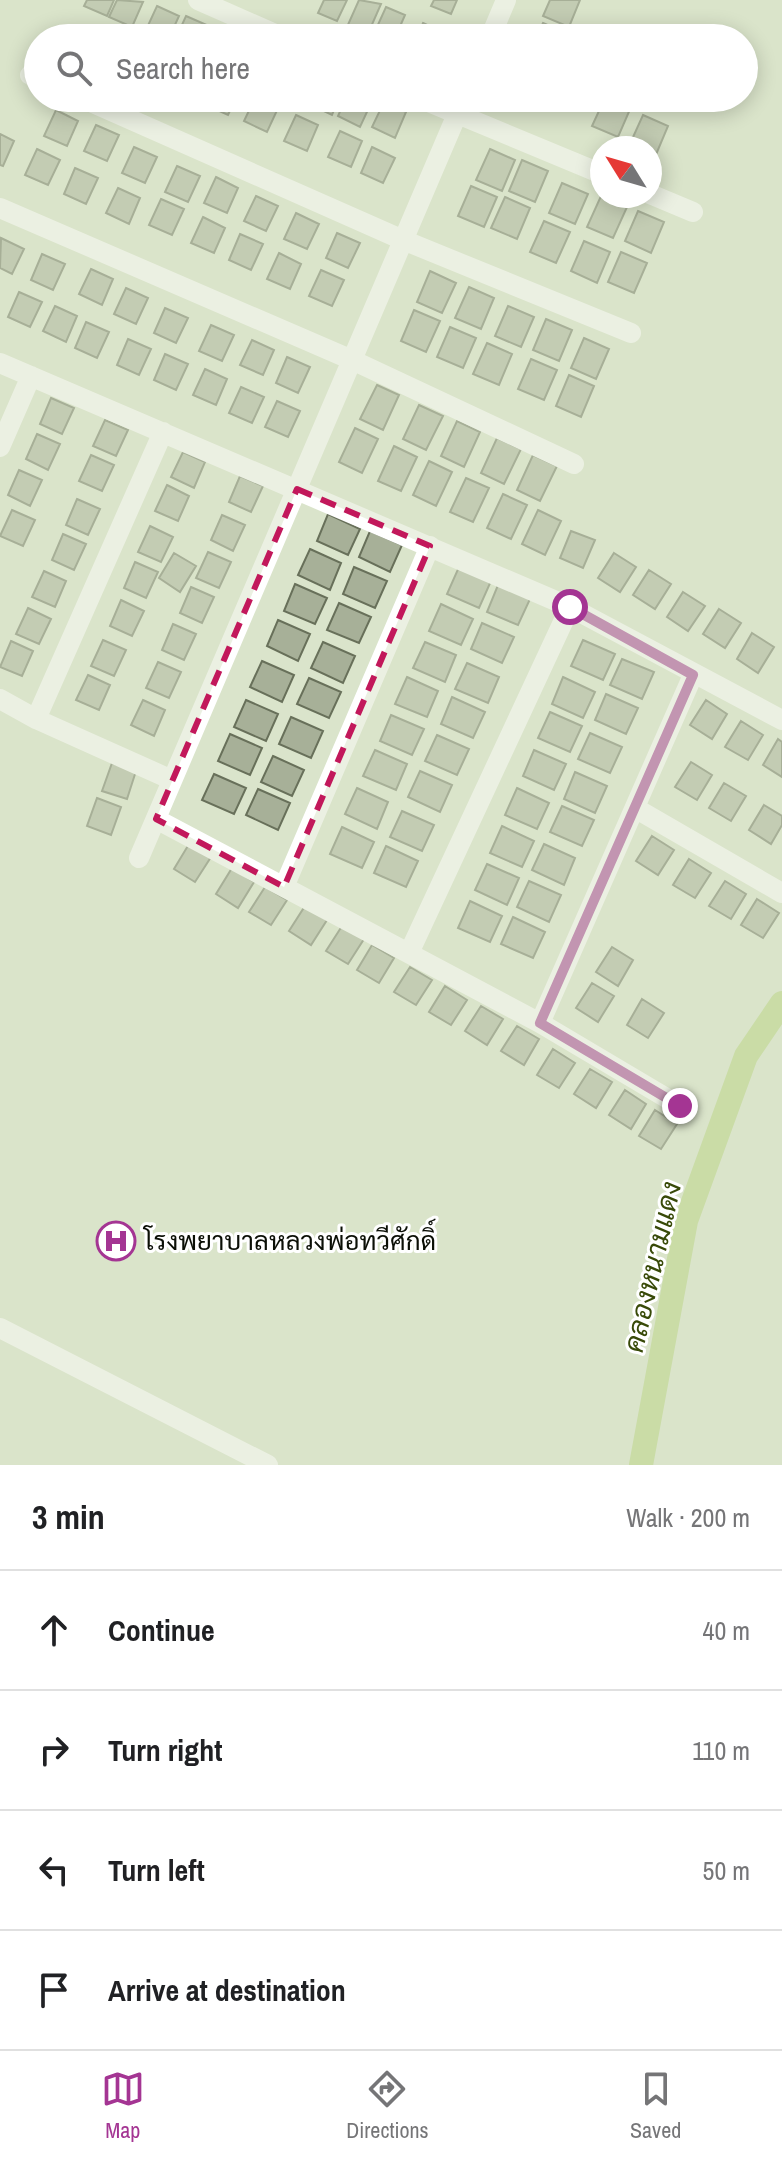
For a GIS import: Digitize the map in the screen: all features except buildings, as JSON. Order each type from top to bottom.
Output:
[{"type":"street","points":[[198,0],[252,24]]},
{"type":"street","points":[[496,24],[506,0]]},
{"type":"street","points":[[114,112],[403,240],[631,333]]},
{"type":"street","points":[[139,858],[457,112]]},
{"type":"street","points":[[473,112],[590,168]]},
{"type":"street","points":[[662,199],[693,212]]},
{"type":"street","points":[[0,208],[352,360],[574,464]]},
{"type":"street","points":[[0,363],[570,607],[782,720]]},
{"type":"street","points":[[0,447],[31,376]]},
{"type":"street","points":[[36,719],[163,432]]},
{"type":"street","points":[[284,887],[430,546]]},
{"type":"street","points":[[409,953],[570,607]]},
{"type":"street","points":[[540,1023],[693,675]]},
{"type":"street","points":[[0,699],[36,719],[172,780]]},
{"type":"street","points":[[635,808],[782,893]]},
{"type":"street","points":[[156,819],[540,1023],[680,1106]]},
{"type":"street","points":[[3,1336],[268,1465]]},
{"type":"highlighted area","points":[[297,489],[430,546],[284,887],[156,819]]},
{"type":"waterway","name":"คลองหนามแดง","points":[[641,1465],[686,1221],[746,1056],[782,1003]]},
{"type":"place","name":"โรงพยาบาลหลวงพ่อทวีศักดิ์","points":[[116,1241]]},
{"type":"route","points":[[570,607],[693,675],[540,1023],[680,1106]]}]
